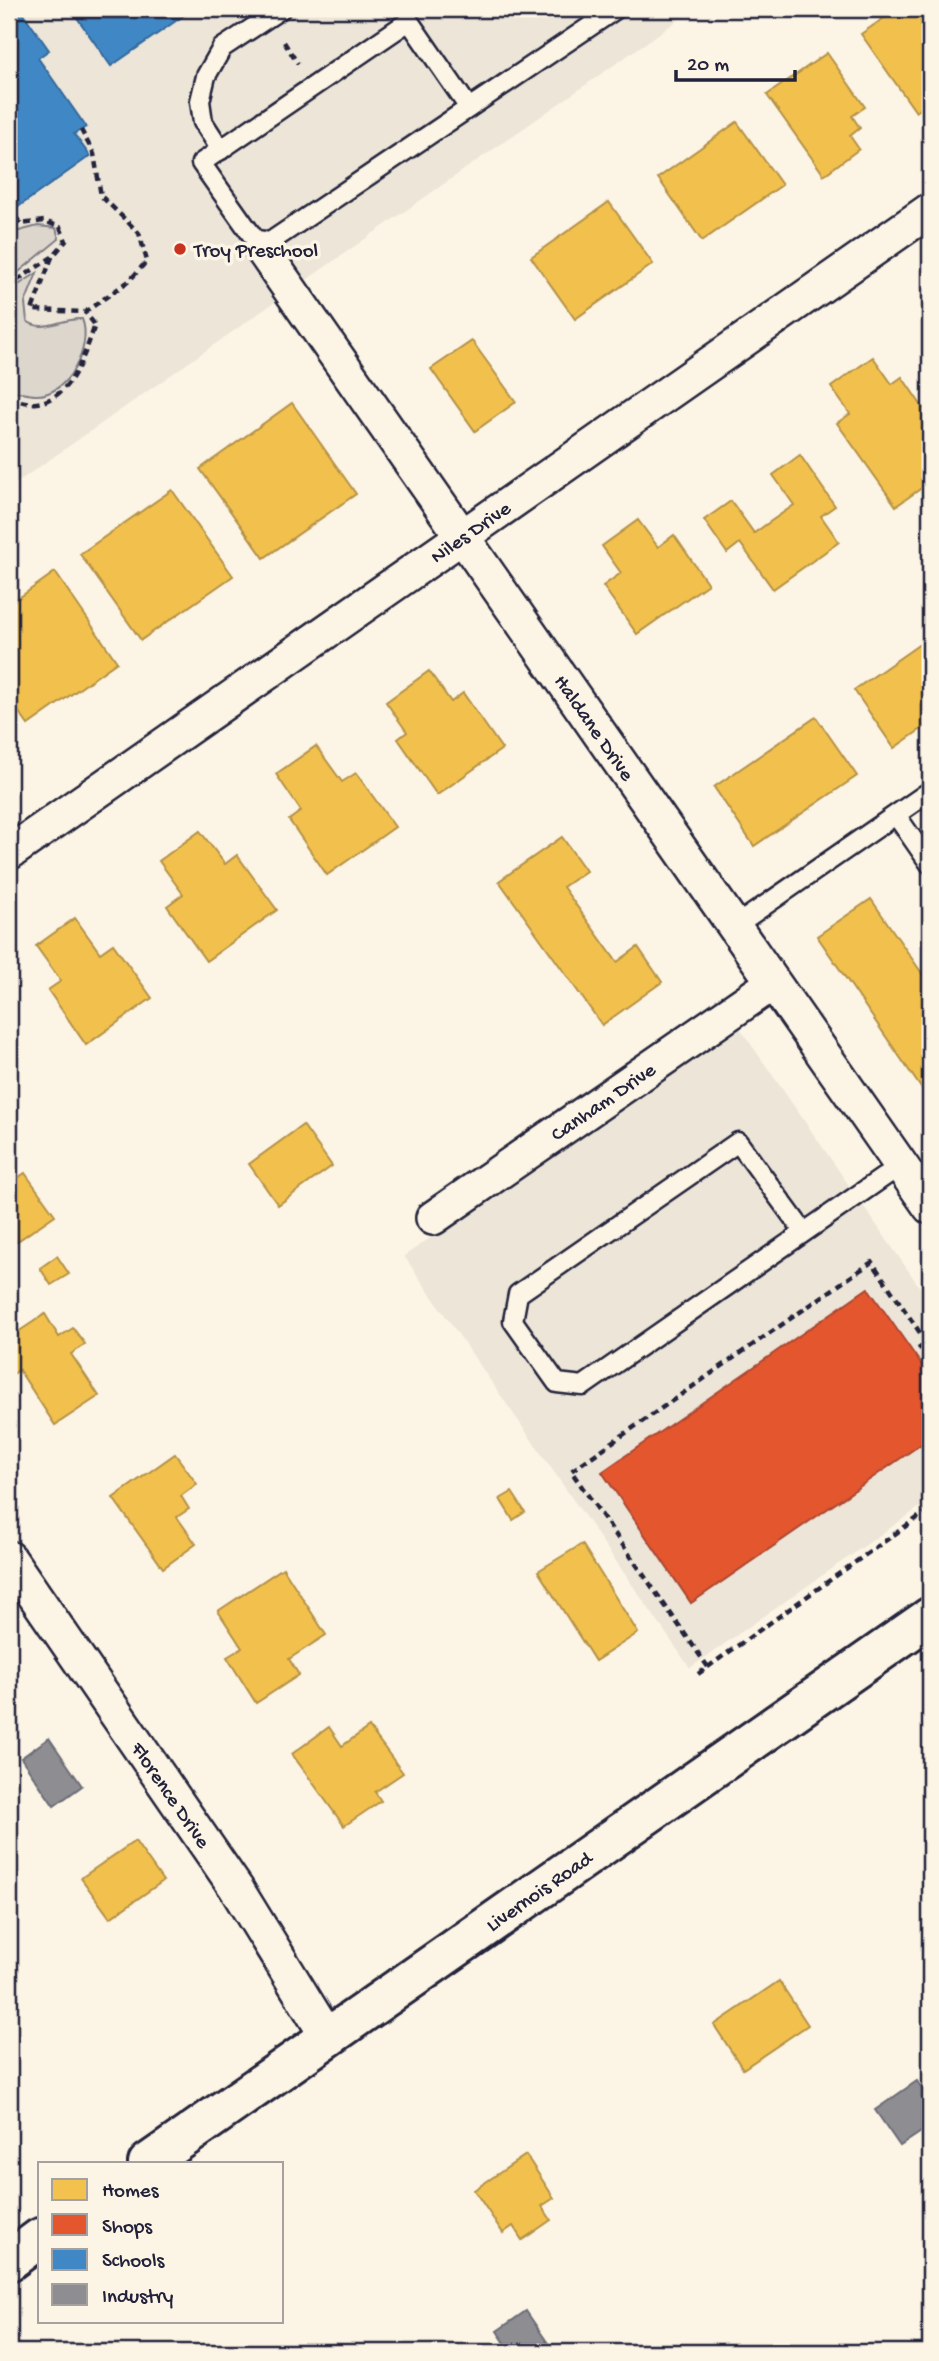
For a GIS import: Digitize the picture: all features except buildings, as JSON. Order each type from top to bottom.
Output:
[{"type":"main road","name":"Livernois Road","points":[[149,2162],[930,1618]]},
{"type":"main road","points":[[9,2260],[38,2239]]},
{"type":"street","name":"Niles Drive","points":[[9,853],[930,210]]},
{"type":"street","name":"Haldane Drive","points":[[261,247],[930,1207]]},
{"type":"street","name":"Canham Drive","points":[[433,1218],[773,983]]},
{"type":"street","name":"Florence Drive","points":[[9,1558],[236,1888],[328,2038]]},
{"type":"lane","points":[[221,150],[203,122],[200,101],[206,76],[222,48],[281,9]]},
{"type":"lane","points":[[470,108],[405,15],[201,163],[261,247],[470,108],[616,9]]},
{"type":"lane","points":[[735,926],[930,791]]},
{"type":"lane","points":[[896,815],[930,864]]},
{"type":"lane","points":[[803,1231],[738,1142],[518,1294],[513,1321],[557,1383],[583,1386],[901,1165]]},
{"type":"path","points":[[52,257],[32,310],[85,312],[129,281],[147,261],[139,233],[101,196],[94,154],[81,130]]},
{"type":"path","points":[[9,208],[21,224],[44,220],[60,227],[66,241],[52,257],[9,286]]},
{"type":"path","points":[[9,399],[37,403],[61,391],[81,364],[95,325],[85,312]]},
{"type":"path","points":[[708,1667],[571,1471],[872,1262],[927,1343],[918,1349]]},
{"type":"path","points":[[698,1674],[930,1509]]},
{"type":"shaded area","name":"Troy Preschool","points":[[9,9],[694,9],[9,488]]},
{"type":"shaded area","points":[[38,226],[56,228],[59,239],[9,280],[9,229],[19,231]]},
{"type":"shaded area","points":[[37,273],[25,303],[27,321],[33,325],[46,326],[82,319],[84,342],[81,355],[68,379],[48,393],[36,395],[9,391],[9,291]]},
{"type":"shaded area","points":[[739,1027],[930,1302],[930,1500],[690,1668],[404,1256]]},
{"type":"place","name":"Troy Preschool","points":[[180,249]]}]
